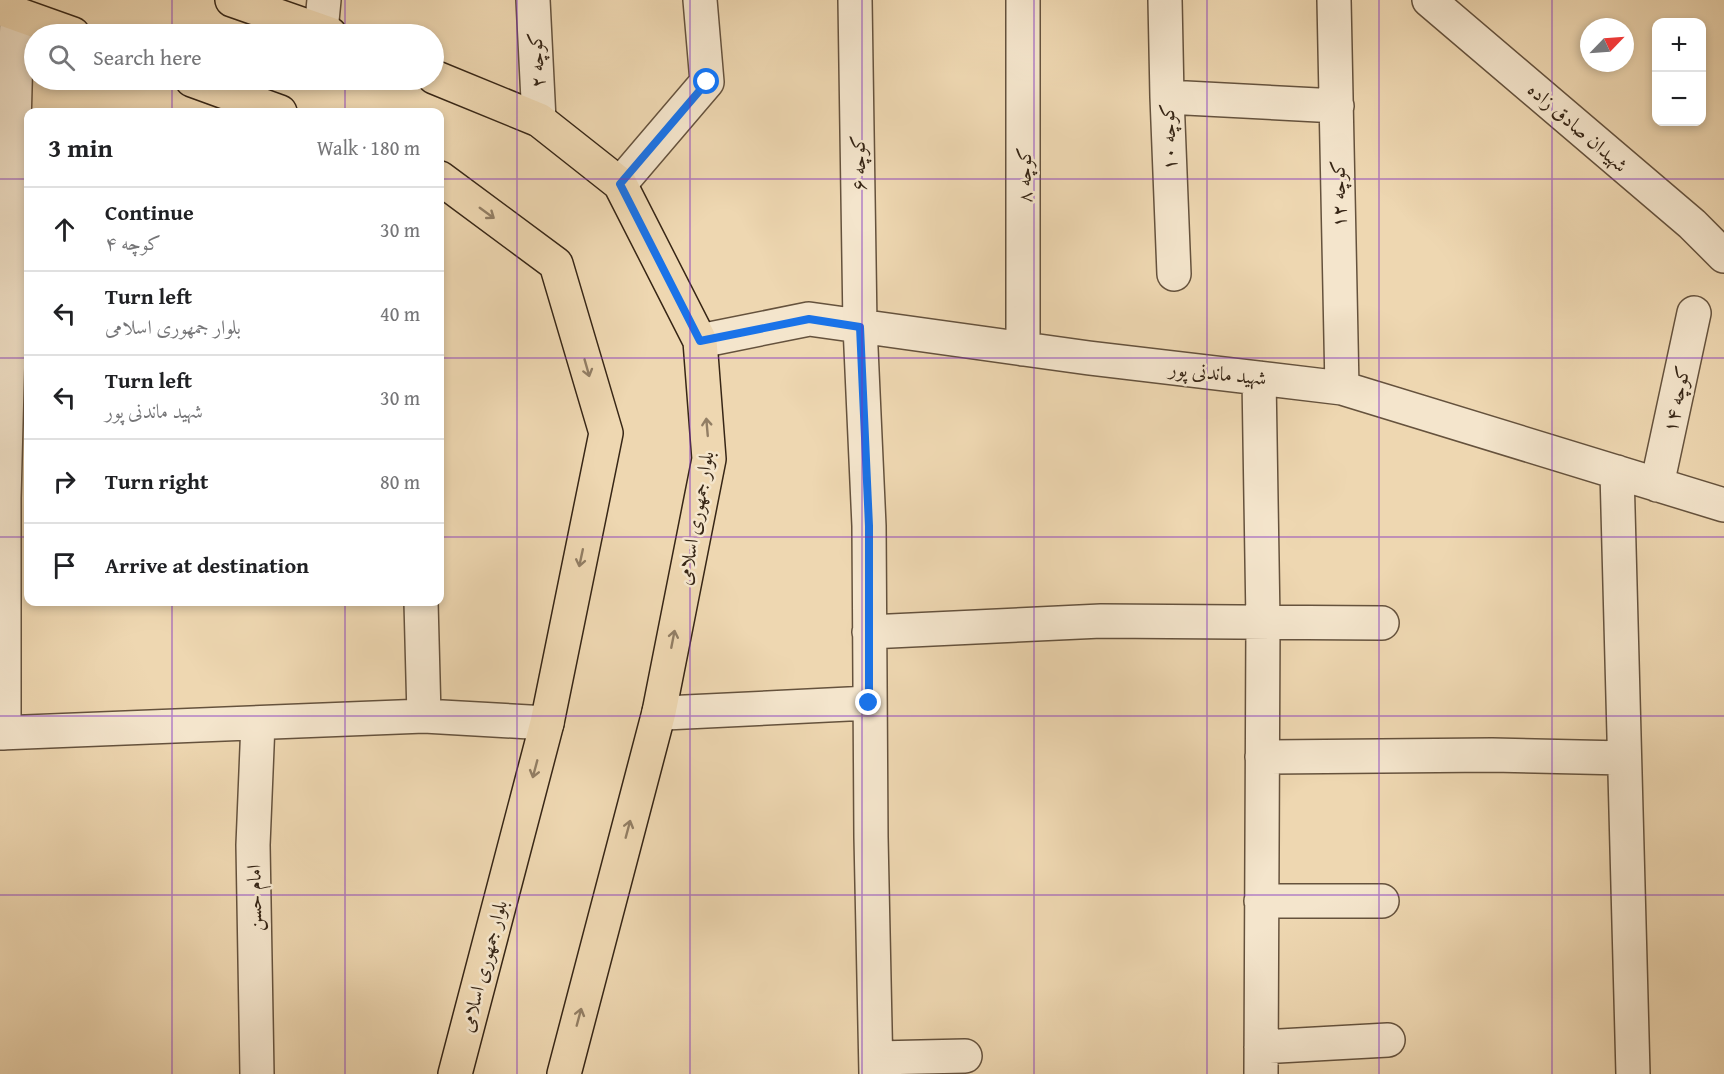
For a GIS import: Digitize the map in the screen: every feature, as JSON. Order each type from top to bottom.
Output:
[{"type":"main road","points":[[232,0],[325,22]]},
{"type":"main road","points":[[9,11],[45,24]]},
{"type":"main road","name":"بلوار جمهوری اسلامی","points":[[444,81],[539,120],[620,184],[700,341],[710,459],[659,712],[564,1074]]},
{"type":"main road","points":[[220,90],[269,108]]},
{"type":"main road","name":"بلوار جمهوری اسلامی","points":[[444,181],[556,264],[606,433],[547,723],[455,1074]]},
{"type":"street","name":"کوچه ۲","points":[[533,0],[539,120]]},
{"type":"street","points":[[620,184],[707,82],[700,0]]},
{"type":"street","name":"کوچه ۶","points":[[855,0],[860,327],[869,526],[869,703],[876,1066]]},
{"type":"street","name":"کوچه ۸","points":[[1023,0],[1023,349]]},
{"type":"street","name":"کوچه ۱۰","points":[[1165,0],[1174,274]]},
{"type":"street","name":"کوچه ۱۲","points":[[1334,0],[1342,388]]},
{"type":"street","name":"شهیدان صادق زاده","points":[[1429,0],[1692,224],[1724,256]]},
{"type":"street","points":[[9,11],[2,733],[424,716],[547,723]]},
{"type":"street","points":[[1167,97],[1336,106]]},
{"type":"street","name":"کوچه ۱۴","points":[[1657,485],[1694,313]]},
{"type":"street","name":"شهید ماندنی پور","points":[[700,341],[809,319],[1023,349],[1342,388],[1724,505]]},
{"type":"street","points":[[1259,378],[1263,621],[1261,1061],[1388,1040]]},
{"type":"street","points":[[1617,472],[1633,1074]]},
{"type":"street","points":[[422,606],[424,716]]},
{"type":"street","points":[[869,632],[1101,621],[1382,623]]},
{"type":"street","points":[[659,712],[869,703]]},
{"type":"street","name":"امام حسن","points":[[257,1074],[253,844],[258,723]]},
{"type":"street","points":[[1262,757],[1492,755],[1624,758]]},
{"type":"street","points":[[1261,901],[1382,901]]},
{"type":"street","points":[[876,1066],[965,1056]]},
{"type":"route","points":[[707,82],[620,184],[700,341],[809,319],[860,327],[869,526],[869,703]]}]
